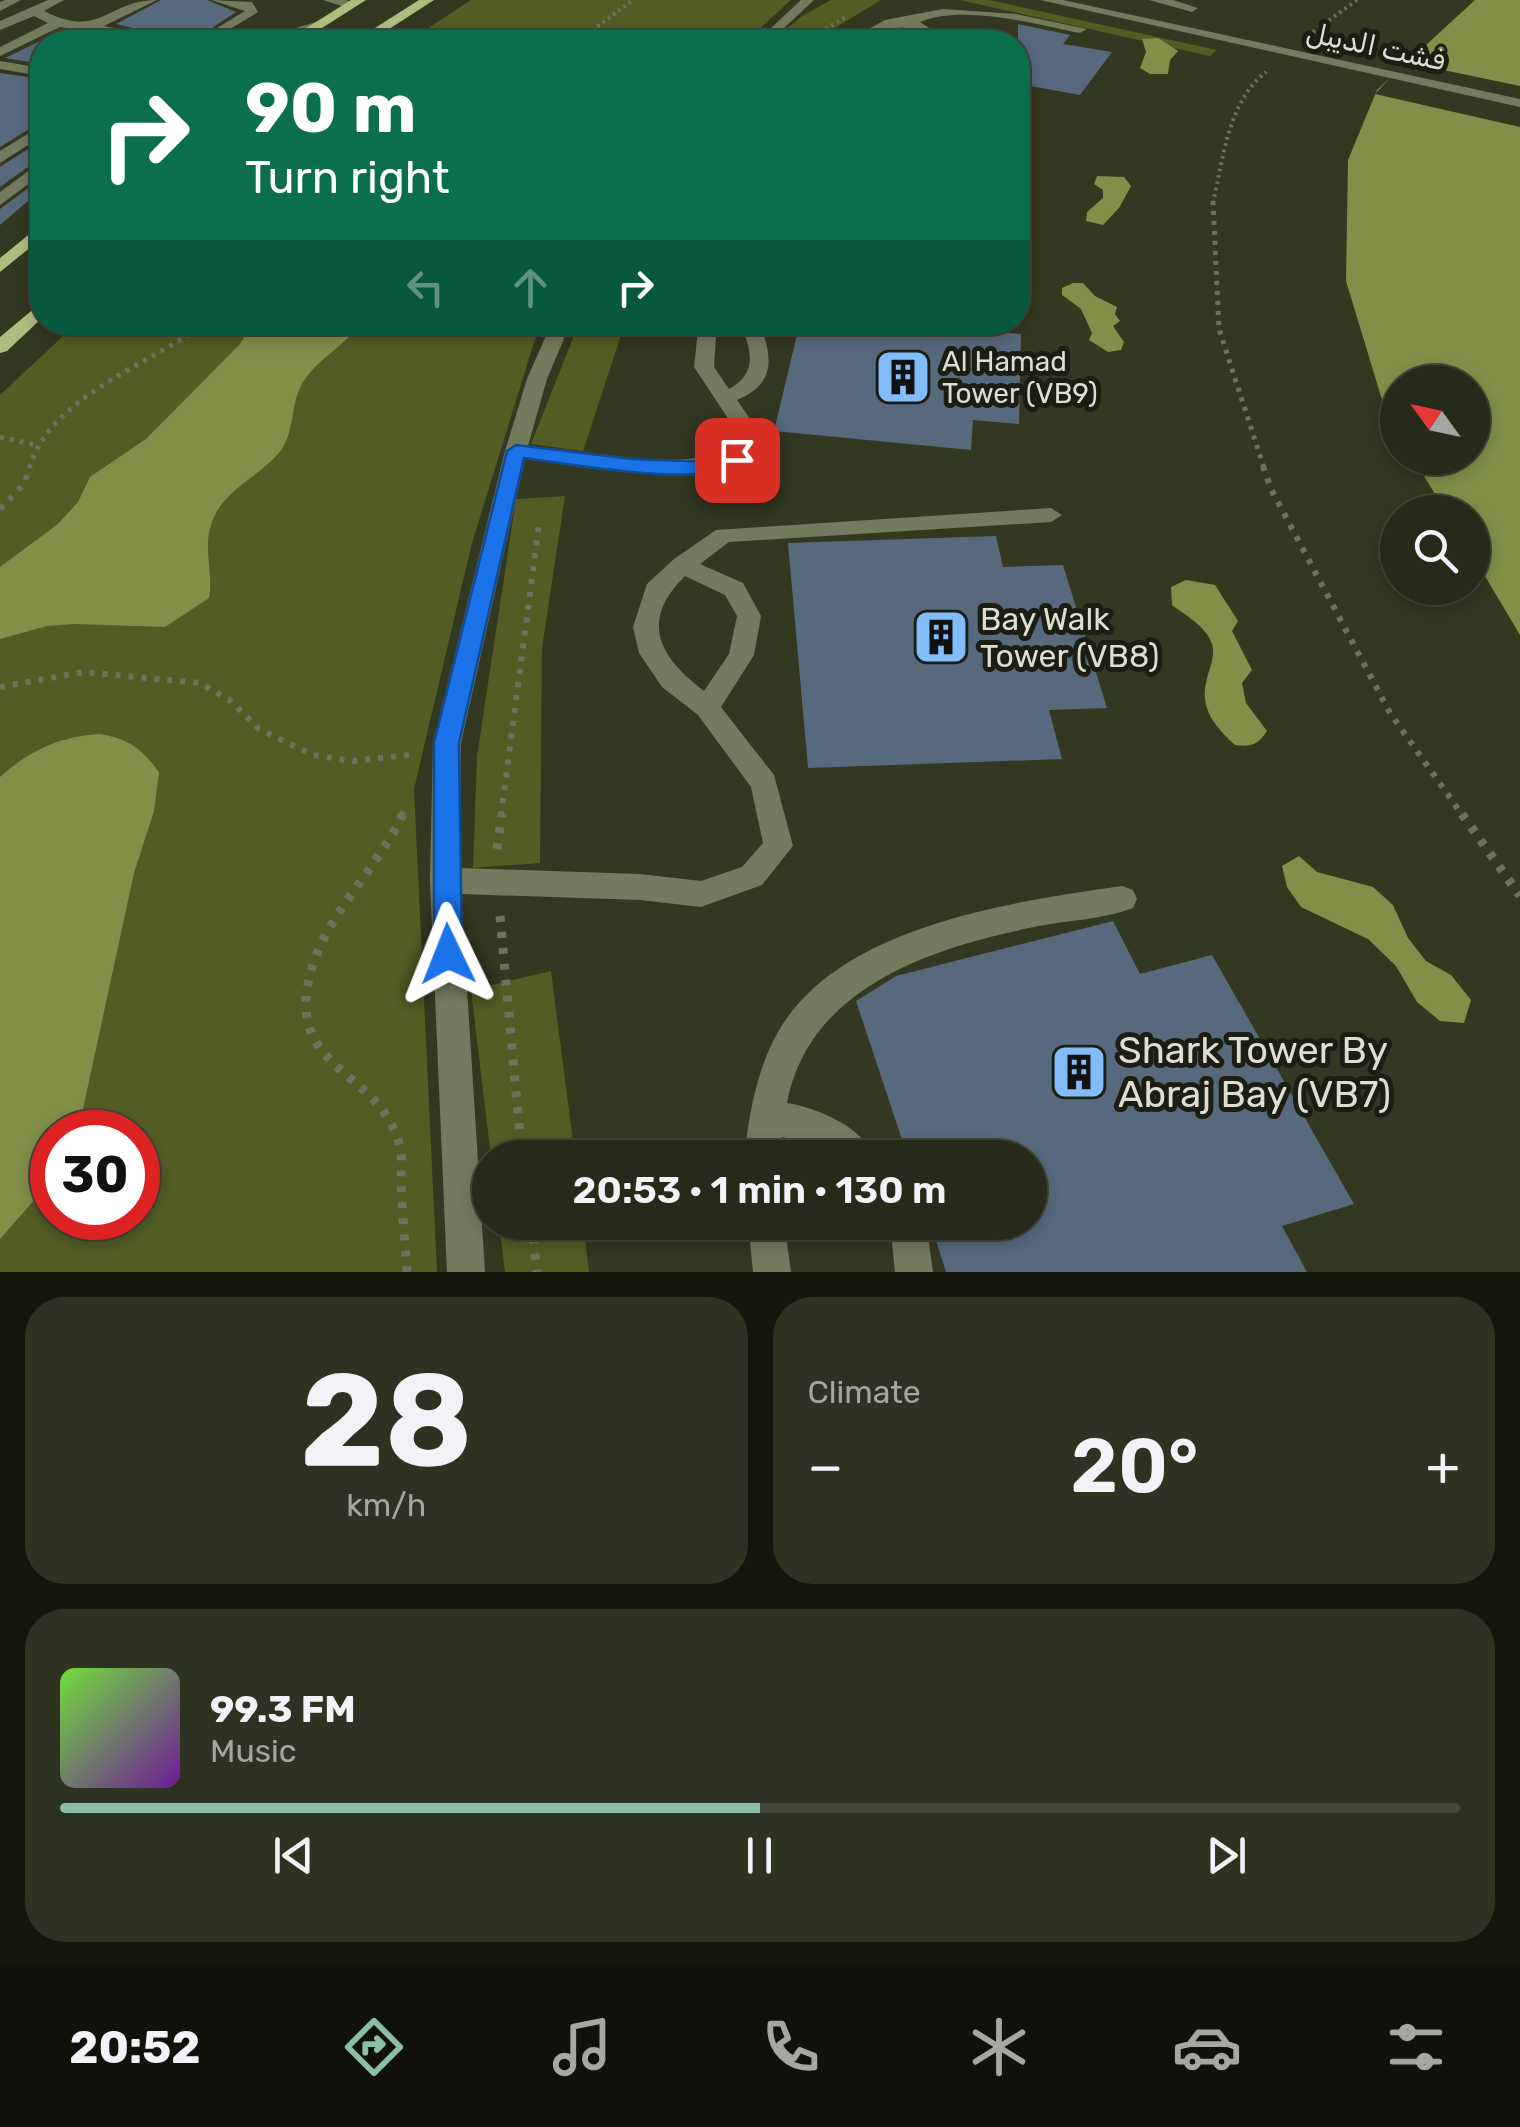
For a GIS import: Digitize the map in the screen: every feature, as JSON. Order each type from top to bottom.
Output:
[{"type":"main road","points":[[379,30],[428,0]]},
{"type":"main road","points":[[310,30],[355,2]]},
{"type":"main road","points":[[0,266],[30,240]]},
{"type":"main road","points":[[0,346],[30,319]]},
{"type":"street","points":[[0,26],[58,0]]},
{"type":"street","points":[[80,28],[106,23],[151,0]]},
{"type":"street","points":[[217,0],[248,5],[252,12],[221,30]]},
{"type":"street","points":[[330,0],[355,2]]},
{"type":"street","name":"فشت الديبل","points":[[1046,0],[1520,103]]},
{"type":"street","points":[[1155,0],[1192,8]]},
{"type":"street","points":[[776,30],[807,2]]},
{"type":"street","points":[[875,30],[910,22],[922,10],[953,4],[1080,29]]},
{"type":"street","points":[[35,10],[58,23],[94,30]]},
{"type":"street","points":[[910,22],[925,30]]},
{"type":"street","points":[[44,30],[58,23]]},
{"type":"street","points":[[301,30],[316,26]]},
{"type":"street","points":[[0,52],[30,37]]},
{"type":"street","points":[[0,65],[30,70]]},
{"type":"street","points":[[0,158],[30,138]]},
{"type":"street","points":[[0,200],[30,176]]},
{"type":"street","points":[[466,1272],[445,880],[446,743],[516,451],[537,380],[556,335]]},
{"type":"street","points":[[516,451],[632,465],[714,469],[737,460],[748,432],[704,367],[707,335]]},
{"type":"street","points":[[723,398],[746,390],[760,374],[762,357],[754,335]]},
{"type":"street","points":[[445,880],[640,887],[702,894],[752,876],[778,846],[764,783],[707,708],[671,680],[652,653],[644,627],[656,590],[682,565],[724,535],[1051,516]]},
{"type":"street","points":[[682,565],[734,589],[749,616],[741,655],[707,708]]},
{"type":"street","points":[[764,1140],[766,1120],[792,1038],[830,996],[877,961],[998,920],[1122,899]]},
{"type":"street","points":[[766,1120],[792,1118],[833,1140]]},
{"type":"street","points":[[768,1240],[772,1272]]},
{"type":"street","points":[[910,1240],[914,1272]]},
{"type":"path","points":[[594,30],[633,0]]},
{"type":"path","points":[[1356,0],[1257,79],[1232,121],[1211,210],[1220,329],[1280,506],[1390,713],[1520,896]]},
{"type":"path","points":[[823,30],[860,8]]},
{"type":"path","points":[[0,509],[24,484],[36,445],[71,406],[189,335]]},
{"type":"path","points":[[0,437],[36,445]]},
{"type":"path","points":[[520,1140],[497,882],[498,840],[551,455]]},
{"type":"path","points":[[0,687],[83,672],[200,683],[232,701],[259,729],[313,755],[353,761],[394,758],[446,743]]},
{"type":"path","points":[[533,1240],[537,1272]]},
{"type":"shaded area","points":[[471,0],[791,0],[758,30],[425,30]]},
{"type":"shaded area","points":[[831,0],[881,0],[832,30],[785,30]]},
{"type":"shaded area","points":[[960,0],[989,0],[1217,50],[1210,56]]},
{"type":"shaded area","points":[[1475,0],[1520,0],[1520,635],[1490,585],[1490,495],[1436,495],[1423,475],[1490,475],[1490,365],[1380,365],[1380,393],[1346,281],[1348,160],[1377,90]]},
{"type":"shaded area","points":[[1158,38],[1178,51],[1170,60],[1168,74],[1150,74],[1140,68],[1146,52],[1142,39]]},
{"type":"shaded area","points":[[1097,176],[1124,177],[1131,186],[1119,208],[1103,225],[1086,221],[1087,212],[1103,198],[1103,190],[1094,184]]},
{"type":"shaded area","points":[[1083,283],[1095,296],[1117,307],[1115,314],[1120,321],[1113,326],[1124,342],[1121,350],[1108,352],[1089,340],[1092,333],[1081,309],[1062,295],[1062,288]]},
{"type":"shaded area","points":[[64,335],[536,335],[472,543],[414,789],[437,1272],[0,1272],[0,395]]},
{"type":"shaded area","points":[[246,335],[350,335],[302,384],[281,450],[218,510],[208,541],[209,598],[165,627],[74,624],[47,626],[0,639],[0,567],[58,524],[78,502],[90,477],[146,439]]},
{"type":"shaded area","points":[[574,335],[621,335],[583,451],[531,444]]},
{"type":"shaded area","points":[[565,496],[542,648],[540,863],[473,868],[477,756],[516,499]]},
{"type":"shaded area","points":[[1186,580],[1215,585],[1238,621],[1232,631],[1252,670],[1242,683],[1246,703],[1267,731],[1254,744],[1235,745],[1208,710],[1205,692],[1212,644],[1200,626],[1172,605],[1171,587]]},
{"type":"shaded area","points":[[99,734],[134,746],[159,772],[154,811],[134,873],[83,1109],[30,1110],[30,1205],[0,1239],[0,777],[22,759],[71,738]]},
{"type":"shaded area","points":[[1299,856],[1317,872],[1373,887],[1393,905],[1408,938],[1426,961],[1451,975],[1471,1000],[1464,1023],[1440,1021],[1417,1002],[1396,966],[1368,939],[1301,907],[1287,887],[1282,866]]},
{"type":"shaded area","points":[[551,971],[573,1140],[489,1140],[471,990]]},
{"type":"shaded area","points":[[501,1240],[585,1240],[589,1272],[505,1272]]},
{"type":"pier","points":[[1405,62],[1520,86],[1520,127],[1375,94]]},
{"type":"building","points":[[161,0],[207,0],[236,12],[209,30],[141,30],[116,24]]},
{"type":"building","points":[[1018,24],[1070,35],[1063,44],[1112,52],[1080,95],[1030,87],[1030,30],[1018,30]]},
{"type":"building","points":[[30,46],[30,62],[5,58]]},
{"type":"building","points":[[0,73],[30,77],[30,128],[0,147]]},
{"type":"building","points":[[30,148],[30,166],[0,187],[0,167]]},
{"type":"building","points":[[30,187],[30,199],[0,225],[0,209]]},
{"type":"building","name":"Al Hamad Tower (VB9)","points":[[797,335],[1021,335],[1019,424],[973,420],[971,450],[774,431]]},
{"type":"building","name":"Bay Walk Tower (VB8)","points":[[996,536],[1003,567],[1063,565],[1107,708],[1049,710],[1062,759],[808,768],[788,543]]},
{"type":"building","name":"Shark Tower By Abraj Bay (VB7)","points":[[1113,921],[1140,974],[1212,955],[1354,1204],[1282,1226],[1307,1272],[946,1272],[936,1240],[1047,1240],[1047,1140],[902,1140],[856,1001],[896,976]]},
{"type":"place","name":"Al Hamad Tower (VB9)","points":[[903,377]]},
{"type":"place","name":"Bay Walk Tower (VB8)","points":[[941,637]]},
{"type":"place","name":"Shark Tower By Abraj Bay (VB7)","points":[[1079,1072]]},
{"type":"route","points":[[448,954],[446,743],[516,451],[632,465],[714,469],[737,460]]}]
